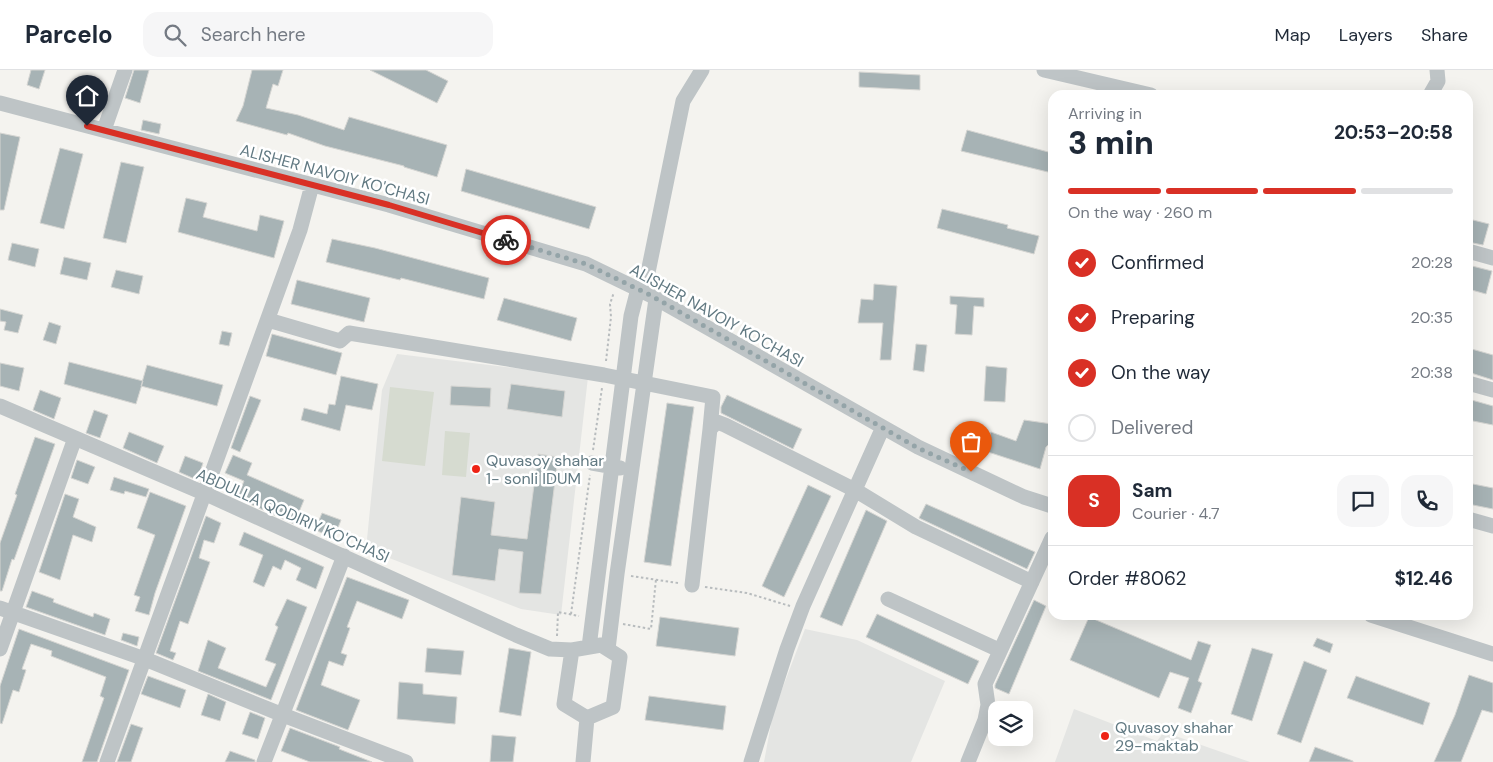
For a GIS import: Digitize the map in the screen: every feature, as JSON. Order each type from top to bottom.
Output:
[{"type":"street","points":[[104,130],[125,70]]},
{"type":"street","points":[[608,649],[644,384],[646,293],[683,101],[702,70]]},
{"type":"street","points":[[1044,70],[1129,90]]},
{"type":"street","points":[[1433,90],[1438,81],[1437,70]]},
{"type":"street","name":"ALISHER NAVOIY KO'CHASI","points":[[0,103],[389,205],[586,264],[646,293],[918,448],[1024,497],[1048,505]]},
{"type":"street","points":[[107,762],[206,494],[300,230],[312,185]]},
{"type":"street","points":[[1473,252],[1493,258]]},
{"type":"street","points":[[589,647],[631,316],[646,293]]},
{"type":"street","points":[[268,320],[340,341],[350,333],[604,375],[713,397],[692,585]]},
{"type":"street","points":[[1473,384],[1493,390]]},
{"type":"street","name":"ABDULLA QODIRIY KO'CHASI","points":[[0,406],[206,494],[516,635],[550,649],[572,650]]},
{"type":"street","points":[[710,429],[716,422],[724,425],[855,490],[916,528],[1032,582]]},
{"type":"street","points":[[751,762],[793,633],[883,427]]},
{"type":"street","points":[[0,649],[6,610],[75,438]]},
{"type":"street","points":[[592,463],[632,470]]},
{"type":"street","points":[[1473,520],[1493,526]]},
{"type":"street","points":[[968,762],[985,720],[988,705],[984,684],[1048,547]]},
{"type":"street","points":[[264,762],[344,556]]},
{"type":"street","points":[[888,599],[999,650]]},
{"type":"street","points":[[6,610],[145,659],[406,762]]},
{"type":"street","points":[[1387,620],[1493,654]]},
{"type":"street","points":[[601,644],[620,657],[613,707],[587,718],[564,704],[572,650],[601,644]]},
{"type":"street","points":[[583,762],[587,718]]},
{"type":"path","points":[[571,614],[612,317],[610,304],[620,281]]},
{"type":"shaded area","name":"Quvasoy shahar 1- sonli IDUM","points":[[397,354],[588,377],[561,615],[521,609],[366,549],[382,390]]},
{"type":"shaded area","points":[[390,387],[434,392],[425,466],[382,461]]},
{"type":"shaded area","points":[[445,431],[470,433],[466,477],[442,475]]},
{"type":"shaded area","points":[[805,629],[857,640],[945,681],[911,762],[764,762],[773,713]]},
{"type":"shaded area","name":"Quvasoy shahar 29-maktab","points":[[1074,709],[1157,741],[1164,732],[1250,762],[1055,762]]},
{"type":"building","points":[[31,70],[45,70],[39,89],[27,85]]},
{"type":"building","points":[[134,70],[149,70],[140,103],[125,98]]},
{"type":"building","points":[[252,70],[283,70],[278,86],[273,84],[266,108],[298,115],[344,130],[349,117],[447,145],[437,177],[404,166],[325,146],[288,133],[287,135],[236,121],[243,106]]},
{"type":"building","points":[[370,70],[426,70],[448,81],[437,103]]},
{"type":"building","points":[[859,72],[920,75],[920,90],[859,87]]},
{"type":"building","points":[[143,120],[161,124],[159,134],[141,130]]},
{"type":"building","points":[[967,130],[1048,152],[1048,172],[961,151]]},
{"type":"building","points":[[0,133],[20,137],[4,210],[0,210]]},
{"type":"building","points":[[60,148],[83,154],[64,229],[40,223]]},
{"type":"building","points":[[121,162],[144,167],[126,243],[103,238]]},
{"type":"building","points":[[466,169],[596,207],[589,229],[461,191]]},
{"type":"building","points":[[186,198],[207,203],[203,217],[257,231],[260,215],[284,221],[274,258],[178,232]]},
{"type":"building","points":[[942,209],[1008,225],[1007,228],[1039,236],[1034,254],[937,228]]},
{"type":"building","points":[[1473,220],[1489,224],[1483,245],[1473,243]]},
{"type":"building","points":[[332,239],[375,248],[489,278],[484,299],[401,278],[400,280],[326,262]]},
{"type":"building","points":[[12,243],[39,249],[35,267],[8,260]]},
{"type":"building","points":[[64,257],[91,263],[87,280],[60,274]]},
{"type":"building","points":[[1473,266],[1492,271],[1486,294],[1473,290]]},
{"type":"building","points":[[116,270],[143,276],[139,294],[111,287]]},
{"type":"building","points":[[297,280],[370,298],[364,322],[291,304]]},
{"type":"building","points":[[874,284],[897,286],[891,360],[880,360],[883,323],[858,323],[861,299],[873,300]]},
{"type":"building","points":[[950,296],[984,298],[984,307],[974,306],[972,335],[955,334],[957,305],[950,304]]},
{"type":"building","points":[[504,298],[577,318],[571,341],[497,320]]},
{"type":"building","points":[[0,309],[23,315],[18,333],[4,330],[6,322],[0,321]]},
{"type":"building","points":[[49,322],[61,326],[56,344],[43,340]]},
{"type":"building","points":[[222,331],[232,333],[229,346],[219,344]]},
{"type":"building","points":[[272,334],[342,353],[336,375],[266,356]]},
{"type":"building","points":[[916,344],[927,345],[924,372],[913,370]]},
{"type":"building","points":[[1473,349],[1493,355],[1493,380],[1473,374]]},
{"type":"building","points":[[69,362],[143,381],[136,404],[64,384]]},
{"type":"building","points":[[0,363],[24,368],[19,391],[0,386]]},
{"type":"building","points":[[147,365],[223,385],[217,406],[141,386]]},
{"type":"building","points":[[986,366],[1007,368],[1005,402],[984,401]]},
{"type":"building","points":[[341,376],[378,384],[372,410],[346,405],[340,431],[301,420],[304,408],[327,414],[329,404],[335,405]]},
{"type":"building","points":[[511,384],[565,391],[562,417],[507,409]]},
{"type":"building","points":[[451,386],[491,388],[490,407],[450,405]]},
{"type":"building","points":[[40,390],[61,398],[54,419],[33,410]]},
{"type":"building","points":[[727,395],[802,429],[793,449],[721,413],[721,407]]},
{"type":"building","points":[[250,396],[261,400],[240,452],[231,448]]},
{"type":"building","points":[[1473,400],[1493,406],[1493,425],[1473,421]]},
{"type":"building","points":[[667,403],[694,407],[671,566],[644,562]]},
{"type":"building","points":[[94,410],[108,415],[100,438],[86,433]]},
{"type":"building","points":[[1024,420],[1048,423],[1048,445],[1040,469],[985,451],[991,432],[1016,441]]},
{"type":"building","points":[[129,432],[164,446],[157,463],[123,448]]},
{"type":"building","points":[[35,437],[55,444],[14,560],[12,559],[2,591],[0,591],[0,543]]},
{"type":"building","points":[[538,454],[558,457],[541,594],[519,593],[523,552],[499,549],[495,581],[452,575],[461,497],[495,502],[491,535],[527,539]]},
{"type":"building","points":[[233,455],[252,463],[247,475],[304,500],[294,524],[237,498],[244,481],[225,473]]},
{"type":"building","points":[[185,456],[203,463],[197,480],[179,472]]},
{"type":"building","points":[[77,460],[95,467],[88,484],[71,478]]},
{"type":"building","points":[[114,477],[149,489],[146,497],[125,491],[124,494],[110,490]]},
{"type":"building","points":[[1473,484],[1493,488],[1493,509],[1473,505]]},
{"type":"building","points":[[808,485],[831,496],[784,597],[762,586]]},
{"type":"building","points":[[150,492],[186,506],[149,615],[135,611],[140,597],[134,595],[155,535],[137,528]]},
{"type":"building","points":[[65,494],[79,499],[73,517],[96,527],[92,542],[73,535],[60,580],[39,572]]},
{"type":"building","points":[[926,504],[1035,552],[1027,569],[919,518]]},
{"type":"building","points":[[866,510],[887,521],[842,626],[820,617]]},
{"type":"building","points":[[322,513],[341,520],[334,538],[315,530]]},
{"type":"building","points":[[206,516],[221,523],[214,543],[204,540],[199,558],[210,562],[188,624],[180,621],[170,651],[176,653],[173,660],[156,653]]},
{"type":"building","points":[[244,532],[324,567],[316,589],[296,580],[301,568],[285,560],[281,570],[273,566],[264,587],[253,582],[263,555],[239,545]]},
{"type":"building","points":[[347,577],[409,600],[402,619],[357,601],[347,627],[350,628],[341,653],[347,655],[343,666],[329,661],[321,685],[360,700],[348,730],[296,710]]},
{"type":"building","points":[[32,591],[54,599],[53,602],[93,617],[94,613],[110,619],[105,635],[26,607]]},
{"type":"building","points":[[287,599],[307,607],[271,700],[198,671],[208,640],[226,648],[218,668],[266,687],[276,664],[265,660],[278,627],[275,625]]},
{"type":"building","points":[[1034,600],[1046,606],[1009,694],[995,688],[995,685]]},
{"type":"building","points":[[877,614],[979,661],[968,684],[866,637]]},
{"type":"building","points":[[660,617],[739,628],[735,656],[656,646]]},
{"type":"building","points":[[1088,620],[1096,620],[1191,660],[1198,641],[1211,645],[1198,681],[1202,683],[1191,713],[1178,708],[1189,678],[1170,672],[1159,698],[1070,660]]},
{"type":"building","points":[[19,629],[129,670],[97,762],[82,762],[104,698],[100,696],[106,677],[51,656],[52,651],[31,644],[22,669],[26,670],[19,692],[13,690],[2,724],[0,723],[0,686]]},
{"type":"building","points":[[123,633],[139,637],[137,646],[121,640]]},
{"type":"building","points":[[1317,638],[1333,644],[1330,653],[1313,646]]},
{"type":"building","points":[[427,648],[464,651],[461,675],[425,672]]},
{"type":"building","points":[[509,648],[531,652],[521,716],[499,712]]},
{"type":"building","points":[[1252,648],[1273,654],[1252,721],[1231,714]]},
{"type":"building","points":[[1304,661],[1327,670],[1301,743],[1277,734]]},
{"type":"building","points":[[1469,675],[1493,683],[1493,713],[1482,710],[1461,762],[1434,762],[1455,715]]},
{"type":"building","points":[[148,676],[186,690],[180,708],[141,694]]},
{"type":"building","points":[[1356,676],[1430,703],[1423,725],[1347,698]]},
{"type":"building","points":[[399,682],[423,684],[423,694],[457,697],[455,724],[397,719]]},
{"type":"building","points":[[208,694],[226,702],[220,721],[201,715]]},
{"type":"building","points":[[649,696],[726,706],[723,730],[645,720]]},
{"type":"building","points":[[250,712],[265,718],[258,739],[242,734]]},
{"type":"building","points":[[131,724],[143,728],[131,762],[117,762]]},
{"type":"building","points":[[290,728],[340,747],[339,749],[372,762],[310,762],[281,751]]},
{"type":"building","points":[[492,735],[516,737],[513,762],[490,762]]},
{"type":"building","points":[[1315,747],[1353,761],[1353,762],[1309,762]]},
{"type":"building","points":[[230,751],[255,760],[255,762],[225,762]]},
{"type":"way so far","points":[[506,240],[586,264],[650,295],[918,448],[971,472]]},
{"type":"place","name":"Quvasoy shahar 1- sonli IDUM","points":[[476,469]]},
{"type":"place","name":"Quvasoy shahar 29-maktab","points":[[1105,736]]},
{"type":"route","points":[[87,126],[389,205],[506,240]]}]
